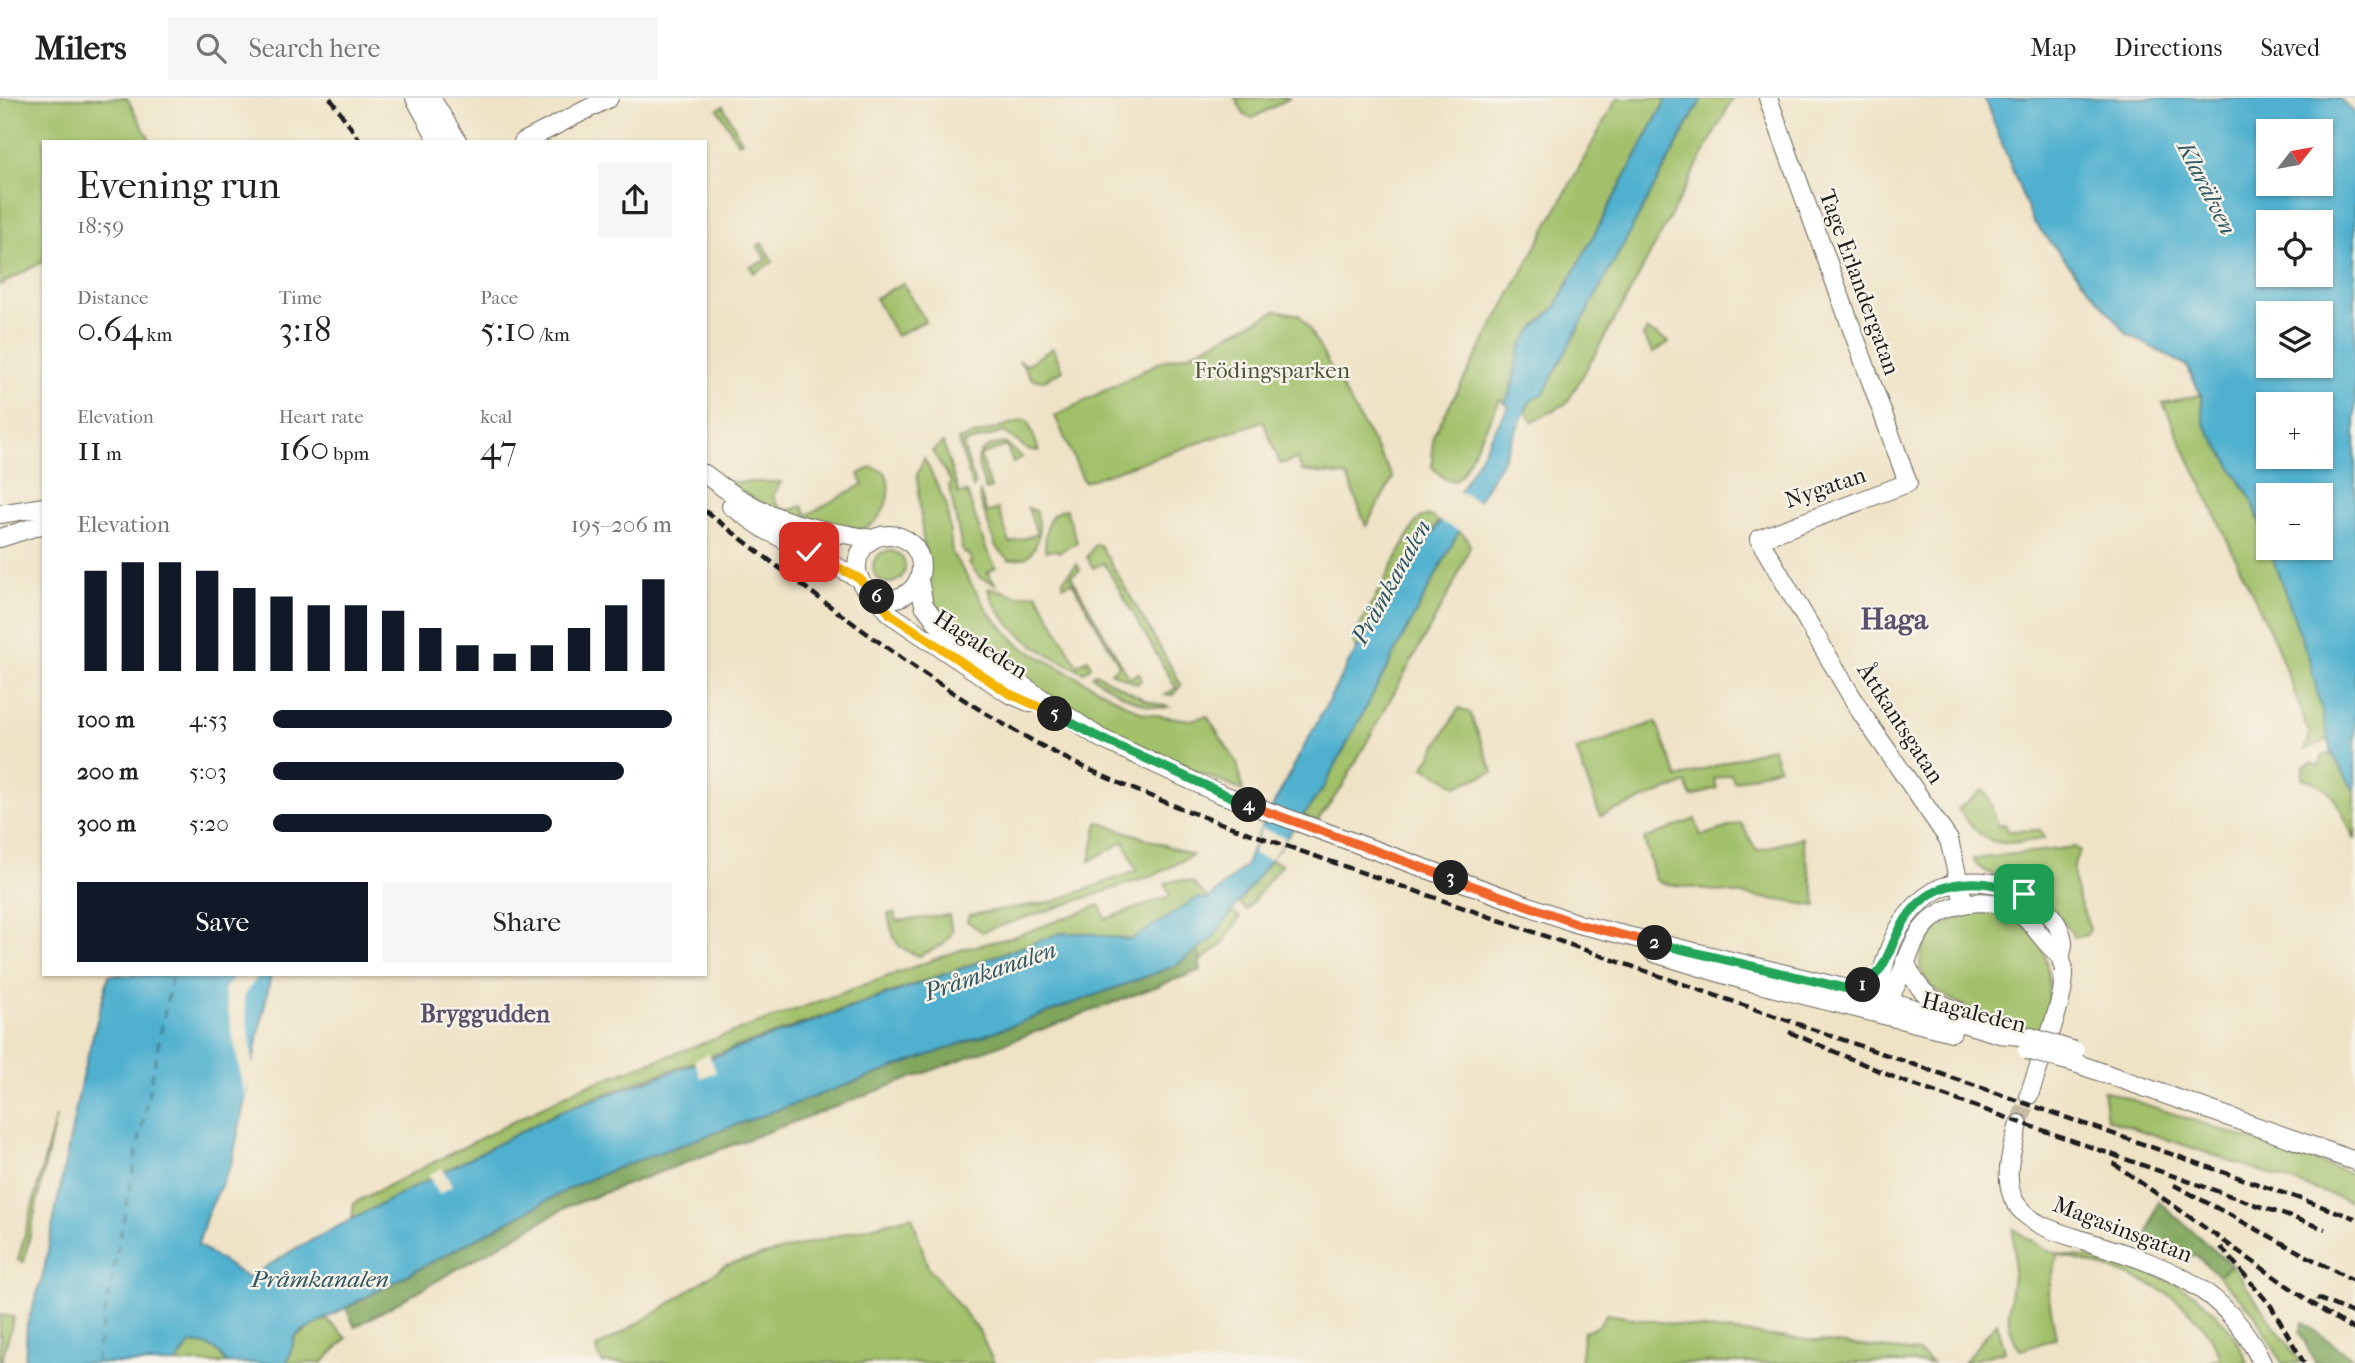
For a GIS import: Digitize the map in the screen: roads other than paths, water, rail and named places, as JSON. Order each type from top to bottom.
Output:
[{"type":"street","points":[[415,98],[438,140]]},
{"type":"street","points":[[431,98],[457,140]]},
{"type":"street","points":[[527,140],[609,98]]},
{"type":"street","name":"Tage Erlandergatan","points":[[1768,98],[1908,483]]},
{"type":"street","points":[[707,475],[745,503],[775,519],[873,540],[895,536],[913,545],[921,562],[919,580],[906,594],[896,598],[877,596],[860,579],[766,530],[707,488]]},
{"type":"street","name":"Nygatan","points":[[1759,539],[1908,483]]},
{"type":"street","points":[[0,514],[42,507]]},
{"type":"street","points":[[0,538],[42,525]]},
{"type":"street","name":"Åttkantsgatan","points":[[1759,539],[1777,565],[1862,714],[1950,840],[1964,904]]},
{"type":"street","points":[[860,579],[857,570],[861,552],[873,540]]},
{"type":"street","name":"Hagaleden","points":[[919,580],[924,605],[943,632],[1068,720]]},
{"type":"street","name":"Hagaleden","points":[[877,596],[890,614],[1008,693],[1218,793],[1578,924],[1852,990],[1881,1004]]},
{"type":"street","points":[[1881,1004],[1881,970],[1901,926],[1914,908],[1940,888],[1979,880],[2003,885],[2024,894],[2042,907],[2059,929],[2064,943],[2061,956],[2064,974],[2062,995],[2050,1034]]},
{"type":"street","points":[[1881,1004],[1895,989],[1917,933],[1929,920],[1945,910],[1964,904],[1997,904],[2015,910],[2028,920],[2051,950],[2061,956]]},
{"type":"street","name":"Hagaleden","points":[[1578,924],[1602,937],[1743,980],[1881,1004],[1999,1034],[2033,1049],[2077,1058],[2355,1152]]},
{"type":"street","points":[[1905,961],[1916,985],[1929,999],[2033,1049],[2029,1095]]},
{"type":"street","points":[[1852,990],[1881,970]]},
{"type":"street","name":"Hagaleden","points":[[2077,1058],[2355,1161]]},
{"type":"street","name":"Magasinsgatan","points":[[2020,1124],[2009,1166],[2011,1194],[2020,1209],[2044,1227],[2197,1284],[2224,1305],[2238,1322],[2262,1363]]},
{"type":"water","name":"Pråmkanalen","points":[[1667,98],[1702,98],[1543,394],[1530,401],[1501,463],[1459,531],[1324,787],[1210,941],[1176,965],[576,1185],[302,1331],[295,1337],[287,1363],[227,1363],[211,1348],[202,1344],[190,1344],[176,1363],[25,1363],[27,1325],[43,1275],[82,1077],[109,976],[271,976],[232,1162],[206,1217],[198,1245],[248,1278],[298,1247],[559,1112],[1061,933],[1086,933],[1131,940],[1197,898],[1209,899],[1246,865],[1261,828],[1349,662],[1460,491],[1509,406],[1505,403],[1513,384],[1520,348],[1555,308]]},
{"type":"water","name":"Klarälven","points":[[1984,98],[2339,98],[2355,113],[2355,792],[2332,753],[2309,659],[2273,560],[2333,560],[2333,483],[2256,483],[2256,512],[2252,500],[2204,423],[2201,395],[2187,366],[2127,334],[2032,220]]},
{"type":"tunnel","points":[[2019,1124],[2029,1095]]},
{"type":"railway","points":[[330,98],[360,140]]},
{"type":"railway","points":[[707,513],[878,641],[968,702],[1061,756],[1121,784],[1223,824],[2355,1218]]},
{"type":"railway","points":[[1789,1032],[1905,1082],[2325,1229]]},
{"type":"railway","points":[[2113,1163],[2326,1313],[2355,1330]]},
{"type":"railway","points":[[2174,1185],[2355,1282]]},
{"type":"railway","points":[[2221,1247],[2271,1306],[2304,1363]]},
{"type":"railway","points":[[2317,1298],[2355,1314]]},
{"type":"district","name":"Haga","points":[[1894,619]]},
{"type":"district","name":"Bryggudden","points":[[485,1014]]},
{"type":"park label","name":"Frödingsparken","points":[[1272,370]]}]
